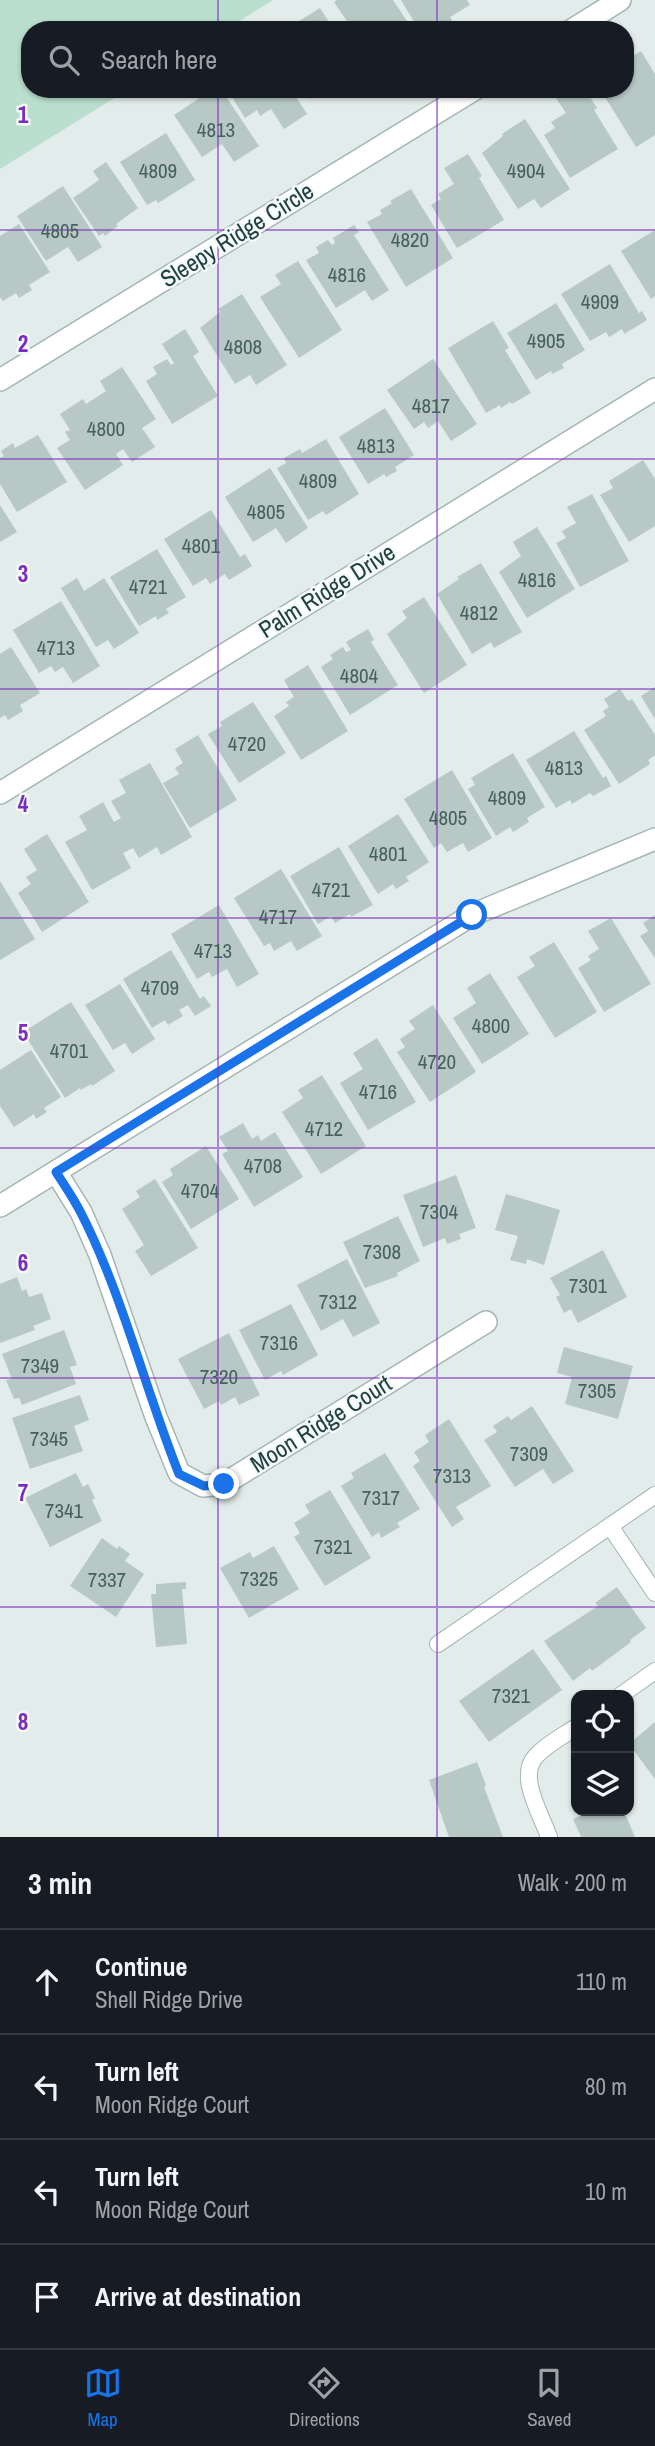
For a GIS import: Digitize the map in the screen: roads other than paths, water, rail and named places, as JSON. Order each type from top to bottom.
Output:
[{"type":"street","points":[[586,21],[620,0]]},
{"type":"street","name":"Sleepy Ridge Circle","points":[[0,380],[460,98]]},
{"type":"street","name":"Palm Ridge Drive","points":[[0,793],[655,389]]},
{"type":"street","points":[[0,1206],[472,915],[655,839]]},
{"type":"street","name":"Moon Ridge Court","points":[[56,1172],[81,1212],[100,1255],[156,1417],[179,1474],[204,1486],[224,1484],[486,1322]]},
{"type":"lane","points":[[438,1644],[655,1494]]},
{"type":"lane","points":[[610,1526],[655,1593]]},
{"type":"lane","points":[[628,1690],[655,1671]]},
{"type":"lane","points":[[549,1837],[527,1779],[528,1767],[537,1755],[571,1731]]}]
